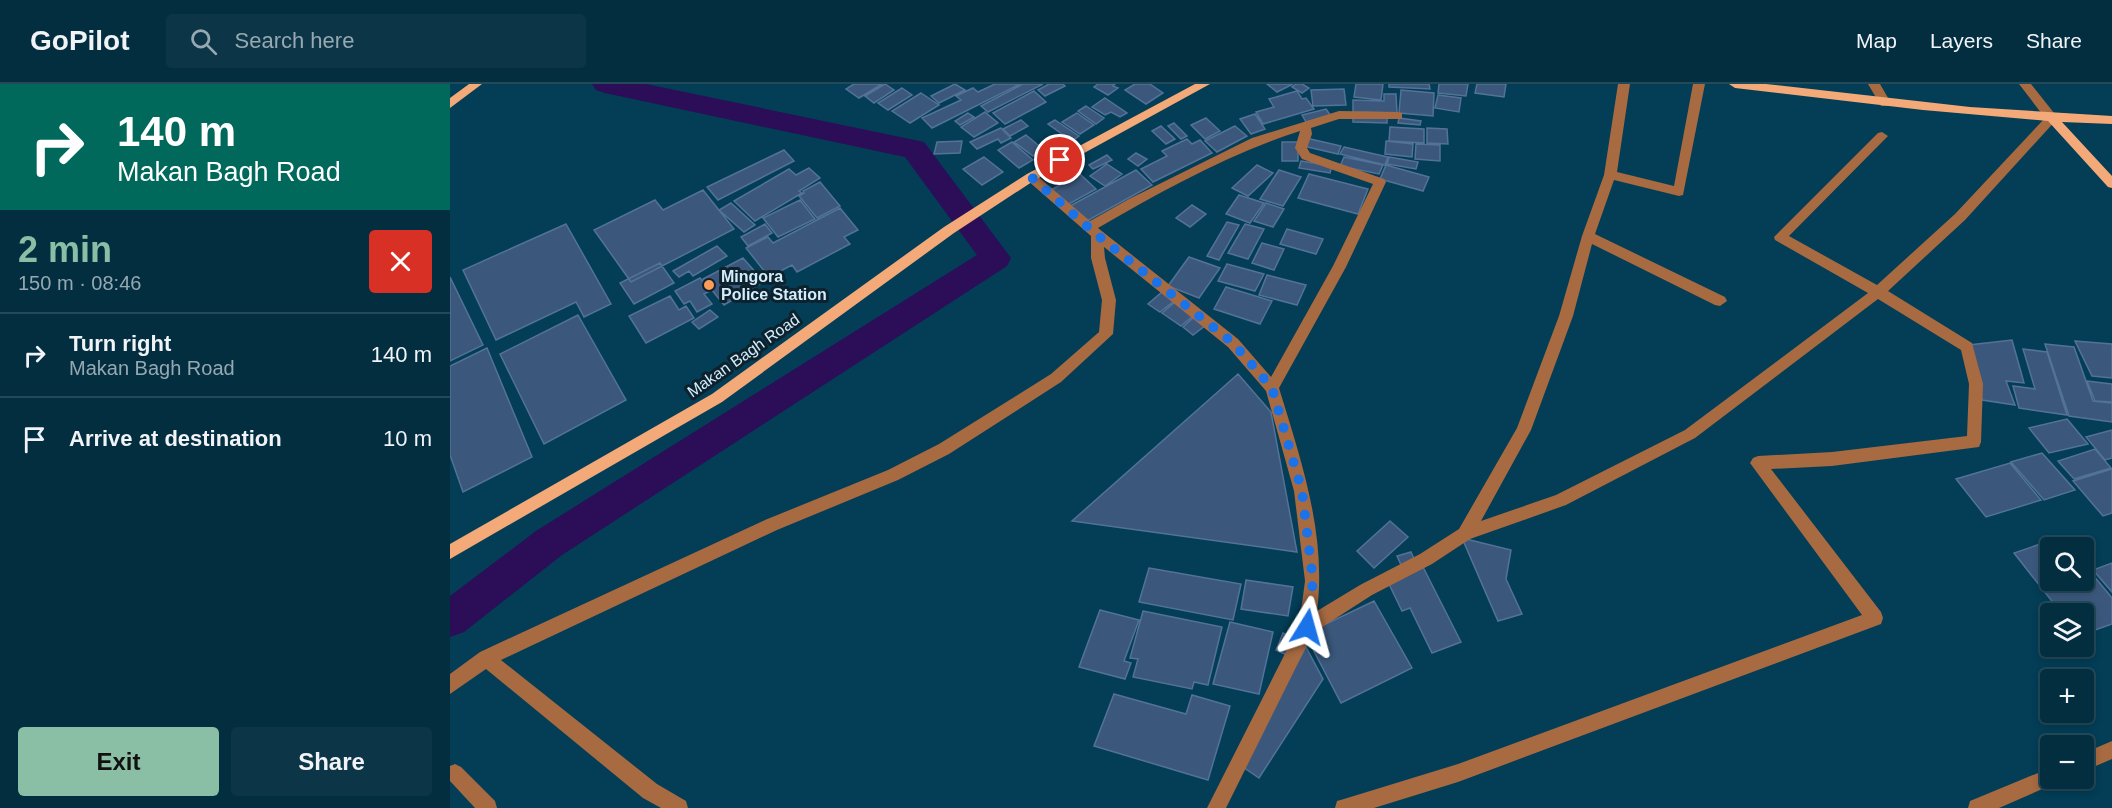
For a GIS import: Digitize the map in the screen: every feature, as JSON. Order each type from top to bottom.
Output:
[{"type":"main road","points":[[452,103],[476,84]]},
{"type":"main road","name":"Makan Bagh Road","points":[[450,552],[717,398],[998,197],[1203,84]]},
{"type":"main road","points":[[1735,84],[1885,102],[2052,118],[2112,120]]},
{"type":"main road","points":[[2052,118],[2112,184]]},
{"type":"street","points":[[1465,534],[1524,430],[1566,316],[1588,236],[1610,175],[1624,84]]},
{"type":"street","points":[[1610,175],[1678,192],[1699,84]]},
{"type":"street","points":[[1874,84],[1885,102]]},
{"type":"street","points":[[1307,627],[1366,590],[1426,559],[1465,534],[1561,500],[1690,434],[1878,292],[1960,217],[2052,118],[2025,84]]},
{"type":"street","points":[[1093,231],[1133,201],[1256,141],[1339,115],[1398,116]]},
{"type":"street","points":[[1272,388],[1339,267],[1380,182],[1306,156],[1300,148],[1306,134],[1305,126]]},
{"type":"street","points":[[1344,808],[1458,773],[1875,618],[1758,463],[1832,459],[1974,442],[1976,384],[1967,347],[1878,292],[1780,237],[1882,136]]},
{"type":"street","points":[[1031,177],[1093,231],[1233,343],[1272,388],[1302,491],[1313,581],[1307,627],[1216,808]]},
{"type":"street","points":[[450,685],[486,658],[771,525],[893,475],[944,449],[1056,378],[1106,334],[1109,300],[1093,231]]},
{"type":"street","points":[[1588,236],[1720,301]]},
{"type":"street","points":[[486,658],[650,790],[679,808]]},
{"type":"street","points":[[2094,758],[2112,750]]},
{"type":"street","points":[[455,773],[488,808]]},
{"type":"street","points":[[1977,808],[2040,781]]},
{"type":"building","points":[[854,84],[882,84],[859,98],[846,89]]},
{"type":"building","points":[[885,84],[894,90],[874,103],[865,96]]},
{"type":"building","points":[[955,84],[965,90],[939,103],[931,96]]},
{"type":"building","points":[[995,84],[1020,84],[932,128],[922,118],[961,100],[956,96],[973,88],[978,92]]},
{"type":"building","points":[[1023,84],[1043,84],[988,112],[981,106]]},
{"type":"building","points":[[1049,84],[1065,86],[1045,96],[1038,90]]},
{"type":"building","points":[[1098,84],[1115,84],[1113,86],[1118,88],[1108,95],[1094,87]]},
{"type":"building","points":[[1135,84],[1150,84],[1163,93],[1146,104],[1125,90]]},
{"type":"building","points":[[1267,84],[1293,84],[1277,92]]},
{"type":"building","points":[[1296,84],[1309,88],[1302,93],[1292,87]]},
{"type":"building","points":[[1356,84],[1383,84],[1381,100],[1354,97]]},
{"type":"building","points":[[1389,84],[1429,84],[1430,89],[1389,87]]},
{"type":"building","points":[[1439,84],[1468,84],[1466,96],[1438,93]]},
{"type":"building","points":[[1477,84],[1506,84],[1504,97],[1475,93]]},
{"type":"building","points":[[902,88],[912,95],[888,110],[878,103]]},
{"type":"building","points":[[1344,89],[1346,105],[1313,106],[1311,90]]},
{"type":"building","points":[[1401,90],[1434,93],[1433,116],[1399,113]]},
{"type":"building","points":[[1034,91],[1046,102],[1005,124],[993,113]]},
{"type":"building","points":[[1297,91],[1302,99],[1306,98],[1314,109],[1263,124],[1256,112],[1274,107],[1269,99]]},
{"type":"building","points":[[921,93],[939,105],[910,123],[892,111]]},
{"type":"building","points":[[1384,94],[1396,94],[1397,113],[1353,112],[1353,100],[1384,101]]},
{"type":"building","points":[[1438,95],[1461,98],[1459,112],[1435,108]]},
{"type":"building","points":[[1105,98],[1127,113],[1120,117],[1111,112],[1105,115],[1092,107]]},
{"type":"building","points":[[1086,106],[1104,118],[1096,124],[1078,111]]},
{"type":"building","points":[[1326,109],[1331,116],[1306,122],[1302,115]]},
{"type":"building","points":[[985,112],[998,123],[974,137],[961,127]]},
{"type":"building","points":[[968,113],[974,117],[960,125],[955,121]]},
{"type":"building","points":[[1077,113],[1094,125],[1080,134],[1062,122]]},
{"type":"building","points":[[1255,114],[1265,129],[1251,134],[1240,119]]},
{"type":"building","points":[[1353,116],[1387,118],[1387,123],[1353,122]]},
{"type":"building","points":[[1206,118],[1220,131],[1205,139],[1191,125]]},
{"type":"building","points":[[1399,118],[1421,121],[1420,125],[1398,123]]},
{"type":"building","points":[[1021,120],[1028,126],[1010,136],[1003,129]]},
{"type":"building","points":[[1055,120],[1079,136],[1072,141],[1048,124]]},
{"type":"building","points":[[1174,123],[1187,136],[1181,139],[1168,126]]},
{"type":"building","points":[[1161,126],[1175,139],[1166,144],[1152,131]]},
{"type":"building","points":[[1235,126],[1247,136],[1217,152],[1205,141]]},
{"type":"building","points":[[1390,127],[1424,129],[1424,143],[1389,141]]},
{"type":"building","points":[[1001,128],[1011,138],[1001,143],[998,139],[977,149],[970,142]]},
{"type":"building","points":[[1427,128],[1447,129],[1448,144],[1427,143]]},
{"type":"building","points":[[1026,135],[1044,150],[1033,156],[1014,142]]},
{"type":"building","points":[[1306,138],[1341,146],[1338,154],[1303,146]]},
{"type":"building","points":[[1187,139],[1192,144],[1200,140],[1212,153],[1153,182],[1141,169],[1167,156],[1162,151]]},
{"type":"building","points":[[962,141],[960,153],[934,154],[937,142]]},
{"type":"building","points":[[1386,141],[1413,144],[1412,157],[1385,154]]},
{"type":"building","points":[[1012,142],[1033,160],[1019,168],[998,150]]},
{"type":"building","points":[[1282,142],[1298,142],[1298,161],[1282,161]]},
{"type":"building","points":[[1416,144],[1440,145],[1440,161],[1415,159]]},
{"type":"building","points":[[1344,147],[1388,157],[1385,165],[1340,154]]},
{"type":"building","points":[[784,150],[794,161],[718,200],[707,187]]},
{"type":"building","points":[[1136,153],[1147,159],[1138,166],[1128,159]]},
{"type":"building","points":[[1107,155],[1112,160],[1093,169],[1089,165]]},
{"type":"building","points":[[984,157],[1003,172],[982,185],[963,169]]},
{"type":"building","points":[[1344,157],[1383,165],[1379,174],[1340,166]]},
{"type":"building","points":[[1389,157],[1418,162],[1416,169],[1387,164]]},
{"type":"building","points":[[1301,161],[1332,166],[1330,173],[1299,168]]},
{"type":"building","points":[[1107,164],[1122,174],[1105,186],[1090,176]]},
{"type":"building","points":[[1257,165],[1273,173],[1248,196],[1232,188]]},
{"type":"building","points":[[1386,165],[1429,177],[1423,191],[1380,179]]},
{"type":"building","points":[[809,168],[820,178],[799,191],[802,193],[755,221],[734,201],[789,169],[796,175]]},
{"type":"building","points":[[1136,170],[1152,185],[1085,222],[1070,206]]},
{"type":"building","points":[[1279,170],[1301,177],[1283,206],[1260,199]]},
{"type":"building","points":[[1080,174],[1096,189],[1067,205],[1051,190]]},
{"type":"building","points":[[1309,174],[1368,189],[1358,214],[1298,198]]},
{"type":"building","points":[[820,182],[840,206],[817,218],[799,196],[804,193],[803,191]]},
{"type":"building","points":[[703,190],[734,229],[631,282],[594,230],[655,200],[663,210]]},
{"type":"building","points":[[1239,195],[1264,203],[1250,223],[1226,214]]},
{"type":"building","points":[[800,200],[815,219],[778,237],[763,218]]},
{"type":"building","points":[[731,203],[755,225],[744,232],[719,210]]},
{"type":"building","points":[[1266,203],[1284,209],[1273,227],[1254,221]]},
{"type":"building","points":[[1192,205],[1206,214],[1190,227],[1176,218]]},
{"type":"building","points":[[840,208],[858,230],[844,237],[850,244],[797,272],[792,265],[769,277],[746,248],[768,237],[773,243]]},
{"type":"building","points":[[1227,222],[1239,225],[1219,260],[1207,256]]},
{"type":"building","points":[[566,224],[611,304],[584,317],[576,302],[496,340],[463,270]]},
{"type":"building","points":[[765,224],[772,233],[748,246],[741,237]]},
{"type":"building","points":[[1245,224],[1264,229],[1248,259],[1228,253]]},
{"type":"building","points":[[1287,229],[1323,239],[1316,254],[1280,244]]},
{"type":"building","points":[[1262,243],[1284,249],[1274,270],[1252,263]]},
{"type":"building","points":[[717,246],[727,256],[693,276],[689,271],[679,277],[673,271]]},
{"type":"building","points":[[1189,257],[1220,268],[1199,298],[1168,286]]},
{"type":"building","points":[[743,258],[764,282],[724,305],[703,279]]},
{"type":"building","points":[[660,263],[674,283],[634,304],[620,283]]},
{"type":"building","points":[[1227,264],[1264,274],[1255,291],[1218,281]]},
{"type":"building","points":[[1267,275],[1306,285],[1297,305],[1259,295]]},
{"type":"building","points":[[450,277],[483,345],[450,361]]},
{"type":"building","points":[[700,278],[710,291],[704,294],[712,304],[697,312],[690,301],[684,304],[675,291]]},
{"type":"building","points":[[1226,287],[1272,301],[1260,324],[1214,309]]},
{"type":"building","points":[[1162,292],[1174,301],[1160,312],[1148,304]]},
{"type":"building","points":[[670,296],[679,310],[686,306],[694,318],[646,343],[629,316]]},
{"type":"building","points":[[1175,302],[1194,315],[1181,326],[1162,313]]},
{"type":"building","points":[[710,310],[718,317],[699,329],[692,322]]},
{"type":"building","points":[[578,315],[626,400],[544,444],[500,354]]},
{"type":"building","points":[[1194,317],[1206,325],[1193,335],[1183,327]]},
{"type":"building","points":[[2012,340],[2024,383],[2006,381],[2015,405],[1982,400],[1969,345]]},
{"type":"building","points":[[2075,341],[2112,344],[2112,378],[2092,376]]},
{"type":"building","points":[[2045,344],[2074,347],[2093,401],[2112,403],[2112,422],[2069,416]]},
{"type":"building","points":[[487,348],[532,457],[463,492],[450,455],[450,366]]},
{"type":"building","points":[[2023,349],[2047,352],[2067,415],[2019,408],[2013,386],[2035,389]]},
{"type":"building","points":[[1238,374],[1271,412],[1297,552],[1072,521]]},
{"type":"building","points":[[2087,381],[2112,384],[2112,402],[2095,401]]},
{"type":"building","points":[[2067,419],[2088,444],[2049,453],[2029,428]]},
{"type":"building","points":[[2112,430],[2112,458],[2105,460],[2086,437]]},
{"type":"building","points":[[2095,449],[2111,468],[2074,479],[2058,461]]},
{"type":"building","points":[[2042,453],[2075,490],[2044,500],[2011,462]]},
{"type":"building","points":[[2010,463],[2041,500],[1986,517],[1956,479]]},
{"type":"building","points":[[2112,469],[2112,513],[2103,516],[2073,481]]},
{"type":"building","points":[[1390,521],[1408,537],[1374,568],[1357,551]]},
{"type":"building","points":[[1462,538],[1511,550],[1506,579],[1522,614],[1498,621]]},
{"type":"building","points":[[2040,544],[2040,586],[2014,553]]},
{"type":"building","points":[[1411,552],[1416,563],[1402,567],[1397,556]]},
{"type":"building","points":[[2112,563],[2112,592],[2094,571]]},
{"type":"building","points":[[1423,567],[1461,642],[1432,653],[1410,608],[1402,611],[1387,580]]},
{"type":"building","points":[[1149,568],[1241,584],[1233,620],[1139,602]]},
{"type":"building","points":[[2094,576],[2112,598],[2112,624],[2094,630],[2094,603],[2053,603],[2044,591],[2094,591]]},
{"type":"building","points":[[1246,580],[1293,587],[1288,616],[1241,609]]},
{"type":"building","points":[[1374,601],[1412,668],[1341,703],[1305,634]]},
{"type":"building","points":[[1100,610],[1139,620],[1124,661],[1131,663],[1125,679],[1079,667]]},
{"type":"building","points":[[1143,611],[1222,627],[1208,685],[1194,682],[1192,689],[1133,677],[1138,659],[1130,658]]},
{"type":"building","points":[[1230,622],[1273,632],[1259,694],[1213,684]]},
{"type":"building","points":[[1283,633],[1297,639],[1289,656],[1276,650]]},
{"type":"building","points":[[1306,647],[1323,679],[1259,778],[1240,765]]},
{"type":"building","points":[[1114,694],[1186,714],[1192,695],[1230,706],[1208,780],[1094,746]]},
{"type":"waterway","points":[[450,619],[549,543],[996,258],[914,149],[605,84]]},
{"type":"place","name":"Mingora Police Station","points":[[709,285]]},
{"type":"route","points":[[1060,160],[1031,177],[1097,235],[1185,302],[1233,343],[1272,388],[1302,491],[1313,581],[1307,627]]}]
